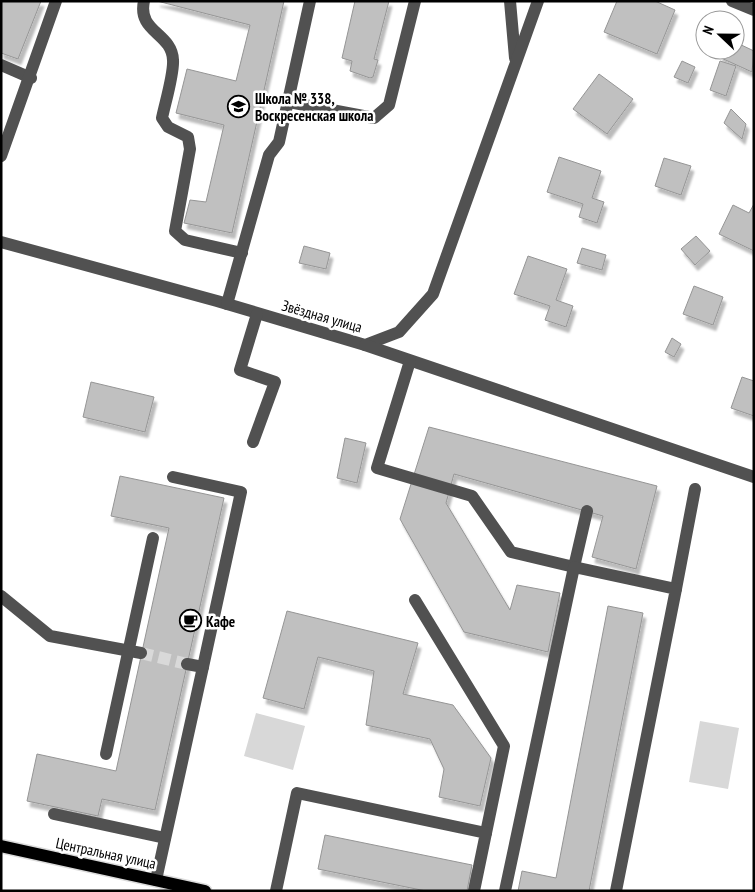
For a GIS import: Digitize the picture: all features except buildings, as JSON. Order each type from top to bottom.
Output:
[{"type":"main road","name":"Центральная улица","points":[[1,846],[205,891]]},
{"type":"street","points":[[1,156],[31,78],[56,1]]},
{"type":"street","points":[[144,1],[141,12],[148,26],[168,43],[174,60],[162,118],[168,127],[188,137],[190,149],[175,231],[185,240],[242,253]]},
{"type":"street","points":[[227,304],[269,155],[279,142],[310,1]]},
{"type":"street","points":[[289,102],[374,118],[389,105],[416,1]]},
{"type":"street","points":[[510,1],[516,61]]},
{"type":"street","name":"Звёздная улица","points":[[1,242],[227,304],[365,345],[399,332],[434,294],[538,1]]},
{"type":"street","points":[[732,1],[754,10]]},
{"type":"street","points":[[1,65],[31,78]]},
{"type":"street","points":[[253,442],[275,382],[240,370],[257,314]]},
{"type":"street","points":[[365,345],[754,477]]},
{"type":"street","points":[[410,360],[377,468],[472,496],[511,552],[676,589]]},
{"type":"street","points":[[156,880],[241,492],[173,477]]},
{"type":"street","points":[[616,891],[696,489]]},
{"type":"street","points":[[505,891],[587,511]]},
{"type":"street","points":[[106,754],[153,538]]},
{"type":"street","points":[[1,596],[50,636],[141,654]]},
{"type":"street","points":[[415,600],[504,746],[474,891]]},
{"type":"street","points":[[187,664],[202,667]]},
{"type":"street","points":[[276,891],[296,793],[486,834]]},
{"type":"street","points":[[54,814],[165,838]]},
{"type":"shaded area","points":[[256,713],[305,726],[293,770],[244,756]]},
{"type":"shaded area","points":[[700,721],[739,728],[728,789],[689,782]]},
{"type":"tunnel","points":[[141,653],[187,664]]},
{"type":"place","name":"Школа № 338, Воскресенская школа","points":[[239,107]]},
{"type":"place","name":"Кафе","points":[[190,621]]}]
